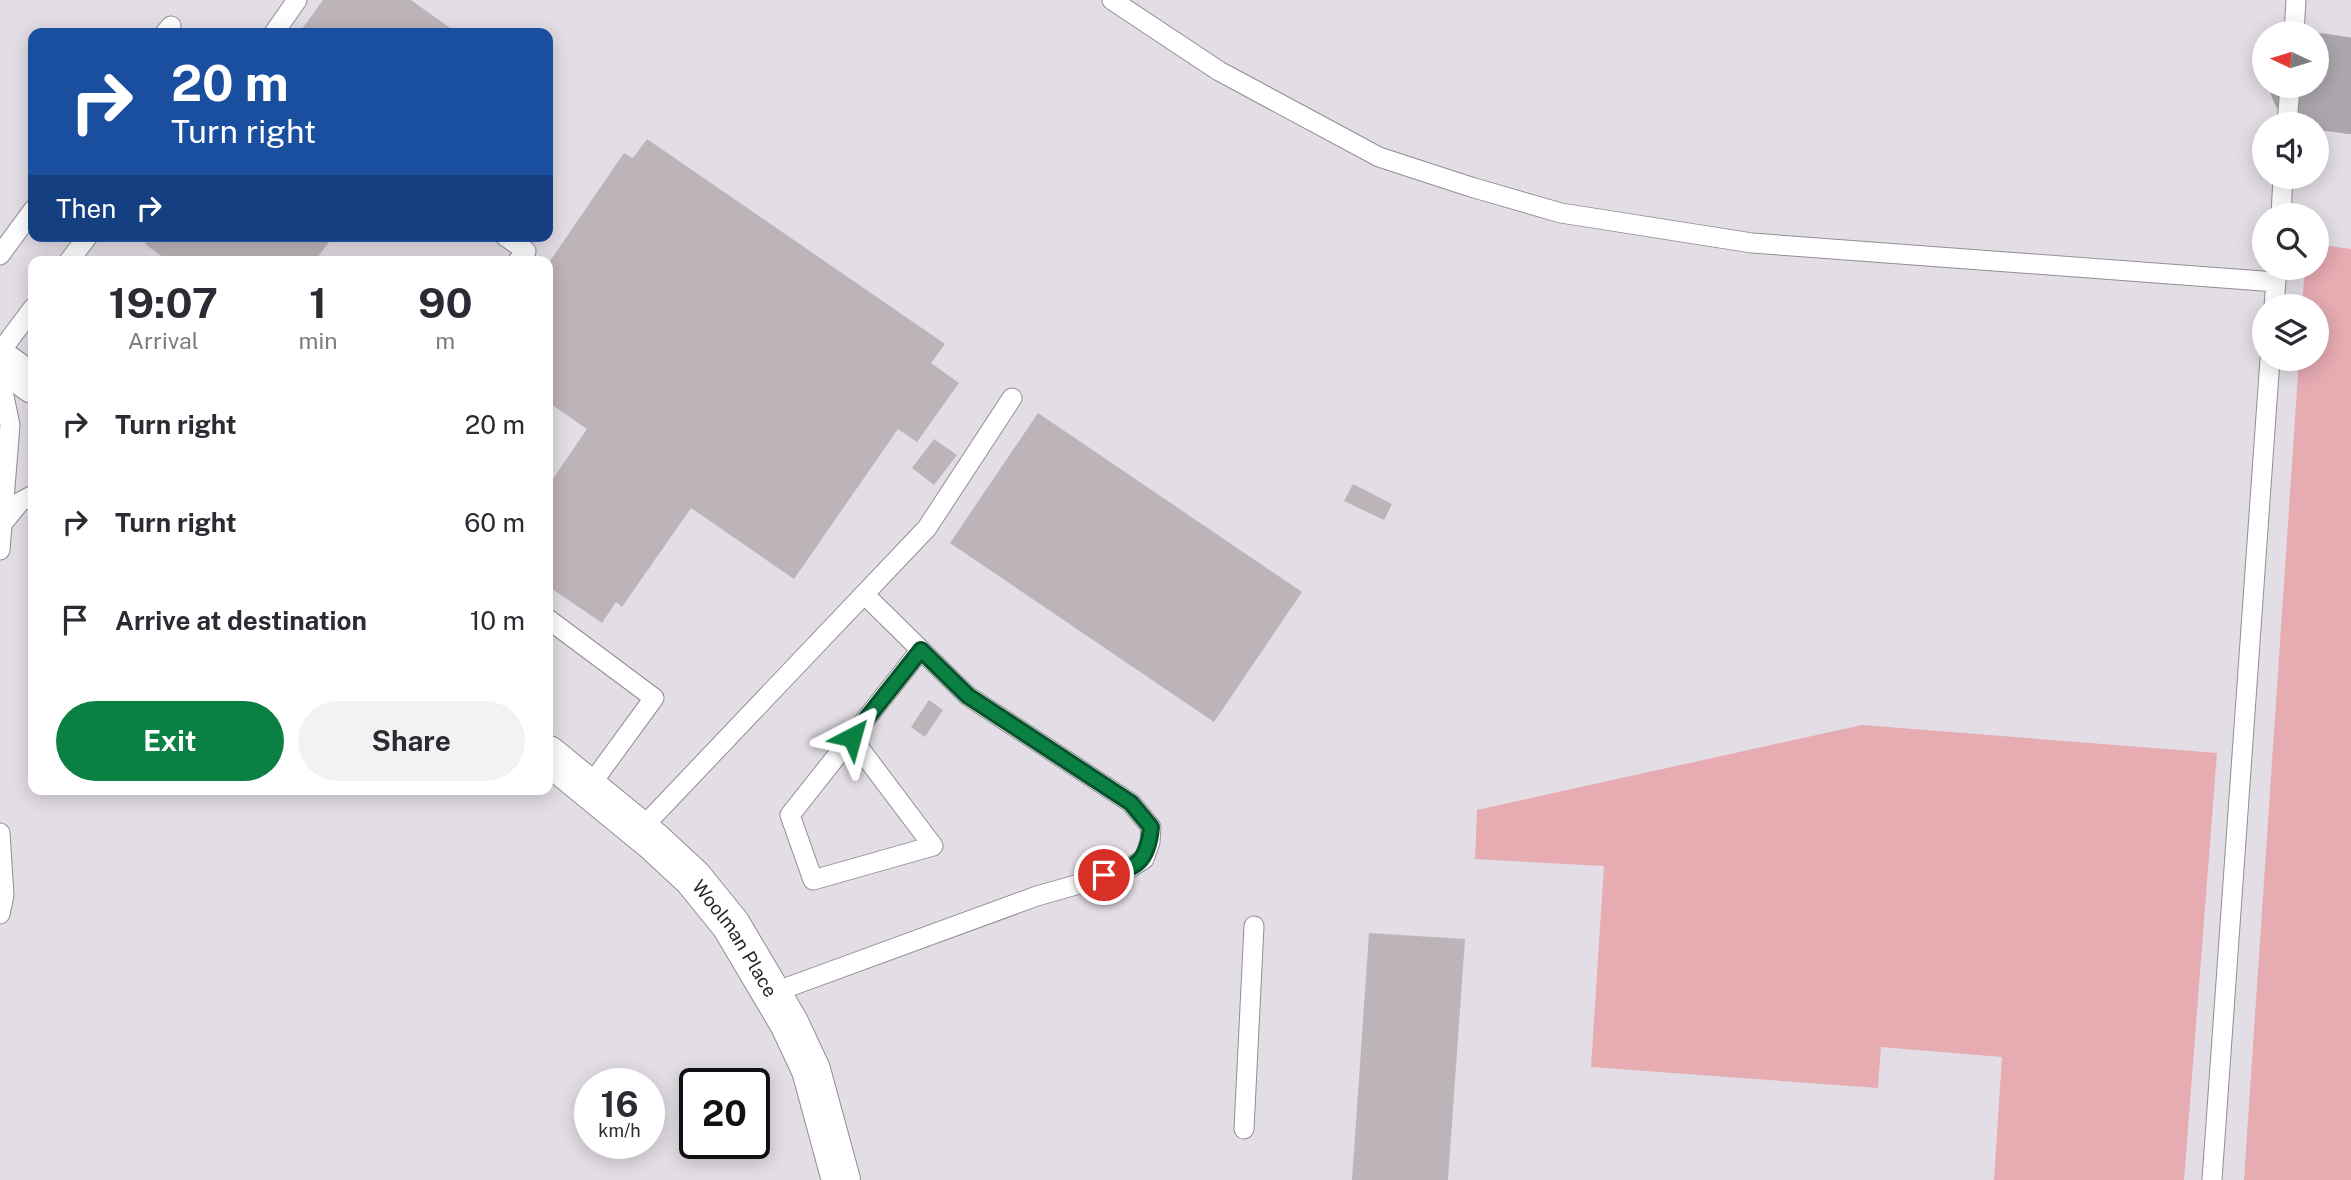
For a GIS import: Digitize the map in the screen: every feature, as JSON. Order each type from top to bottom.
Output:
[{"type":"street","points":[[0,360],[28,380]]},
{"type":"street","name":"Woolman Place","points":[[553,759],[640,830],[693,878],[732,925],[772,993],[811,1070],[841,1180]]},
{"type":"lane","points":[[277,28],[297,0]]},
{"type":"lane","points":[[1112,0],[1219,71],[1378,157],[1562,213],[1752,243],[2252,274]]},
{"type":"lane","points":[[2295,21],[2296,0]]},
{"type":"lane","points":[[0,255],[28,217]]},
{"type":"lane","points":[[73,256],[83,242]]},
{"type":"lane","points":[[513,242],[526,251],[522,256]]},
{"type":"lane","points":[[0,352],[28,315]]},
{"type":"lane","points":[[2212,1180],[2269,371]]},
{"type":"lane","points":[[0,377],[10,425],[0,550]]},
{"type":"lane","points":[[640,830],[927,528],[1012,398]]},
{"type":"lane","points":[[2,524],[20,502],[28,498]]},
{"type":"lane","points":[[772,993],[1037,896],[1125,871],[1144,859],[1150,842],[1151,827],[1131,803],[968,696],[864,594]]},
{"type":"lane","points":[[553,623],[654,698],[589,787]]},
{"type":"lane","points":[[852,737],[933,846],[813,880],[790,815],[921,650]]},
{"type":"lane","points":[[0,832],[4,895],[0,914]]},
{"type":"lane","points":[[1244,1129],[1254,926]]},
{"type":"shaded area","points":[[2329,246],[2351,249],[2351,1180],[2244,1180],[2298,371],[2329,371],[2329,294],[2303,294],[2304,280],[2329,280]]},
{"type":"shaded area","points":[[1862,725],[2217,753],[2184,1180],[1994,1180],[2002,1057],[1881,1047],[1878,1088],[1591,1067],[1604,866],[1475,859],[1477,810]]},
{"type":"building","points":[[323,0],[411,0],[450,28],[303,28]]},
{"type":"building","points":[[647,139],[945,344],[931,363],[959,383],[917,442],[898,429],[794,579],[691,508],[622,607],[616,602],[602,623],[553,589],[553,479],[587,429],[553,405],[553,257],[624,153],[633,158]]},
{"type":"building","points":[[329,242],[319,256],[161,256],[145,244]]},
{"type":"building","points":[[1038,413],[1302,592],[1214,722],[950,543]]},
{"type":"building","points":[[934,439],[957,455],[934,485],[912,468]]},
{"type":"building","points":[[1353,484],[1392,504],[1384,520],[1344,501]]},
{"type":"building","points":[[929,700],[943,710],[925,737],[911,727]]},
{"type":"building","points":[[1369,933],[1465,939],[1448,1180],[1352,1180]]},
{"type":"taxiway","points":[[2329,83],[2351,86]]},
{"type":"route","points":[[852,737],[921,650],[968,696],[1131,803],[1151,827],[1150,842],[1144,859],[1125,871],[1104,875]]}]
